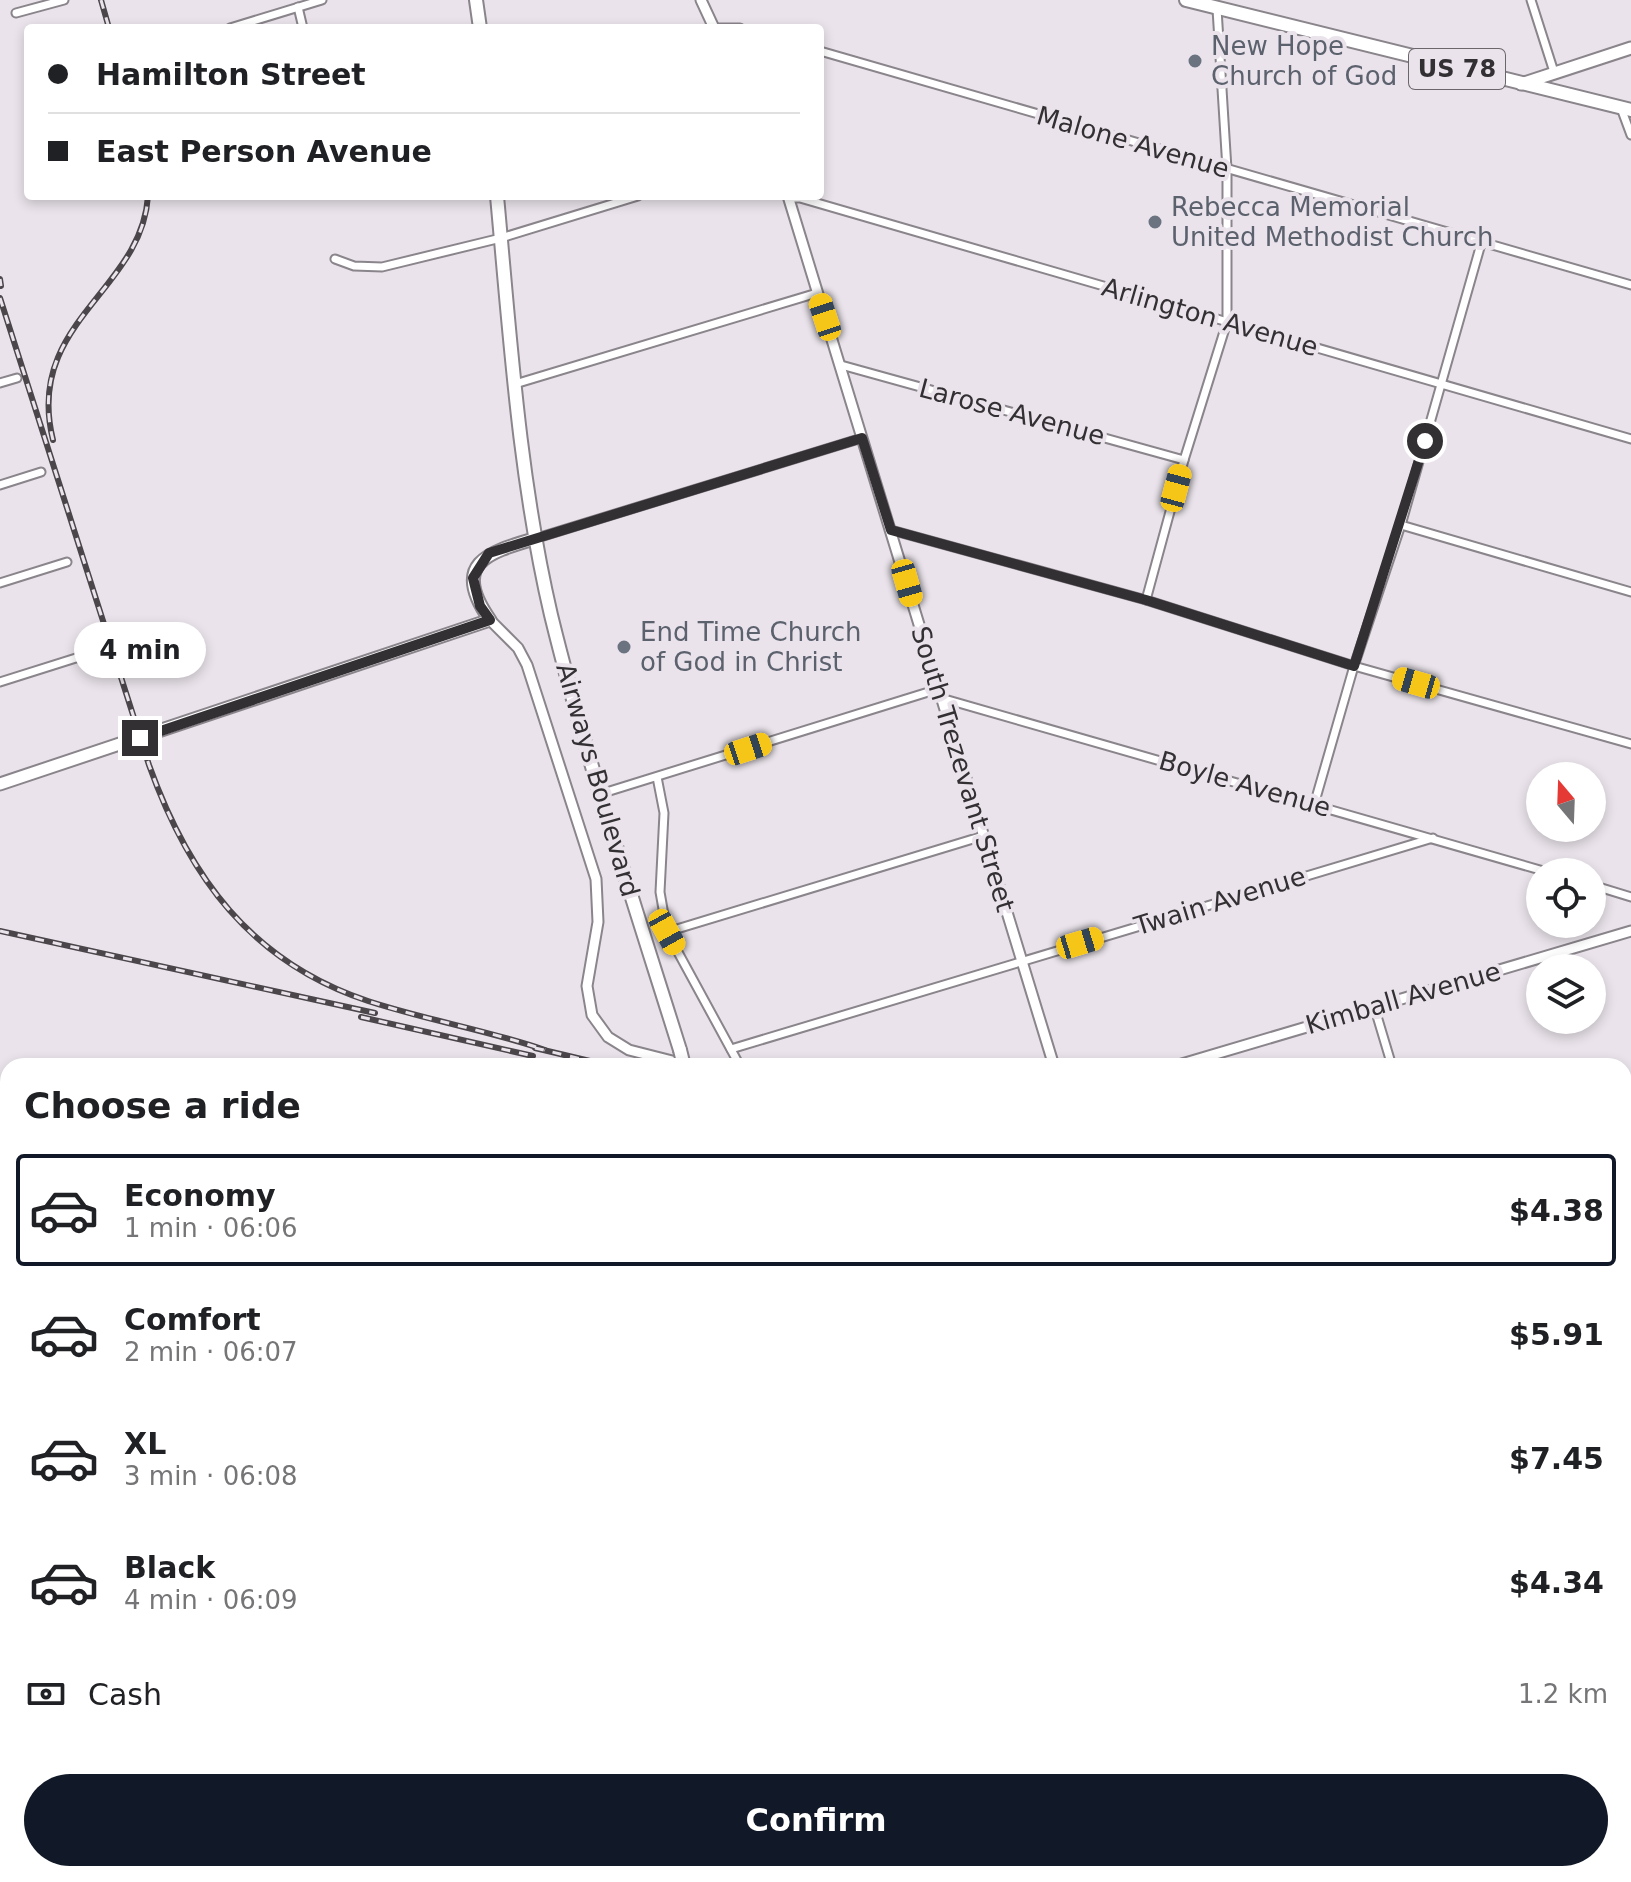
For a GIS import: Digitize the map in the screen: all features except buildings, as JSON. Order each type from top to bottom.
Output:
[{"type":"main road","points":[[476,0],[479,24]]},
{"type":"main road","name":"US 78","points":[[1186,0],[1626,109]]},
{"type":"main road","points":[[1521,84],[1631,48]]},
{"type":"main road","name":"Airways Boulevard","points":[[497,200],[515,384],[551,613],[600,794],[682,1058]]},
{"type":"main road","name":"Airways Boulevard","points":[[490,620],[480,606],[474,587],[478,566],[489,553],[537,538]]},
{"type":"main road","points":[[0,784],[338,674],[490,620]]},
{"type":"street","points":[[16,13],[64,0]]},
{"type":"street","points":[[243,24],[322,0]]},
{"type":"street","points":[[701,0],[710,24]]},
{"type":"street","points":[[1531,0],[1554,72]]},
{"type":"street","points":[[298,7],[302,24]]},
{"type":"street","points":[[1146,600],[1184,460],[1227,322],[1227,169],[1217,9]]},
{"type":"street","name":"Malone Avenue","points":[[824,52],[1631,285]]},
{"type":"street","points":[[1626,109],[1631,135]]},
{"type":"street","points":[[335,259],[354,266],[382,267],[501,238],[625,200]]},
{"type":"street","name":"South Trezevant Street","points":[[789,200],[1052,1058]]},
{"type":"street","name":"Arlington Avenue","points":[[807,200],[1631,439]]},
{"type":"street","points":[[1314,805],[1354,666],[1401,525],[1481,244]]},
{"type":"street","points":[[515,384],[817,293]]},
{"type":"street","name":"Larose Avenue","points":[[841,365],[1184,460]]},
{"type":"street","points":[[0,383],[17,378]]},
{"type":"street","points":[[537,538],[862,438]]},
{"type":"street","points":[[0,485],[41,472]]},
{"type":"street","points":[[1401,525],[1631,592]]},
{"type":"street","points":[[891,530],[1146,600],[1354,666],[1631,744]]},
{"type":"street","points":[[0,583],[67,562]]},
{"type":"street","name":"Airways Boulevard","points":[[490,620],[518,648],[527,665],[596,879],[598,922],[587,986],[592,1015],[608,1037],[629,1050],[660,1058]]},
{"type":"street","points":[[0,682],[95,652]]},
{"type":"street","points":[[600,794],[940,694]]},
{"type":"street","name":"Boyle Avenue","points":[[940,694],[1526,866]]},
{"type":"street","name":"Airways Boulevard","points":[[657,777],[664,813],[660,892],[667,932],[736,1058]]},
{"type":"street","points":[[667,932],[983,836]]},
{"type":"street","name":"Twain Avenue","points":[[731,1049],[1433,838]]},
{"type":"street","points":[[1606,889],[1631,897]]},
{"type":"street","name":"Kimball Avenue","points":[[1202,1058],[1631,931]]},
{"type":"street","points":[[1374,1006],[1390,1058]]},
{"type":"railway","points":[[101,0],[108,24]]},
{"type":"railway","points":[[53,440],[49,400],[55,366],[69,336],[127,258],[141,229],[147,200]]},
{"type":"railway","points":[[0,279],[1,286]]},
{"type":"railway","points":[[0,298],[149,765],[165,806],[205,879],[258,939],[290,963],[327,984],[390,1008],[545,1050]]},
{"type":"railway","points":[[0,931],[375,1013]]},
{"type":"railway","points":[[361,1017],[533,1056]]},
{"type":"railway","points":[[535,1048],[577,1058]]},
{"type":"place","name":"New Hope Church of God","points":[[1195,61]]},
{"type":"place","name":"Rebecca Memorial United Methodist Church","points":[[1155,222]]},
{"type":"place","name":"End Time Church of God in Christ","points":[[624,647]]},
{"type":"route","points":[[140,738],[338,674],[490,620],[480,606],[473,578],[489,553],[862,438],[891,530],[1146,600],[1354,666],[1425,441]]}]
